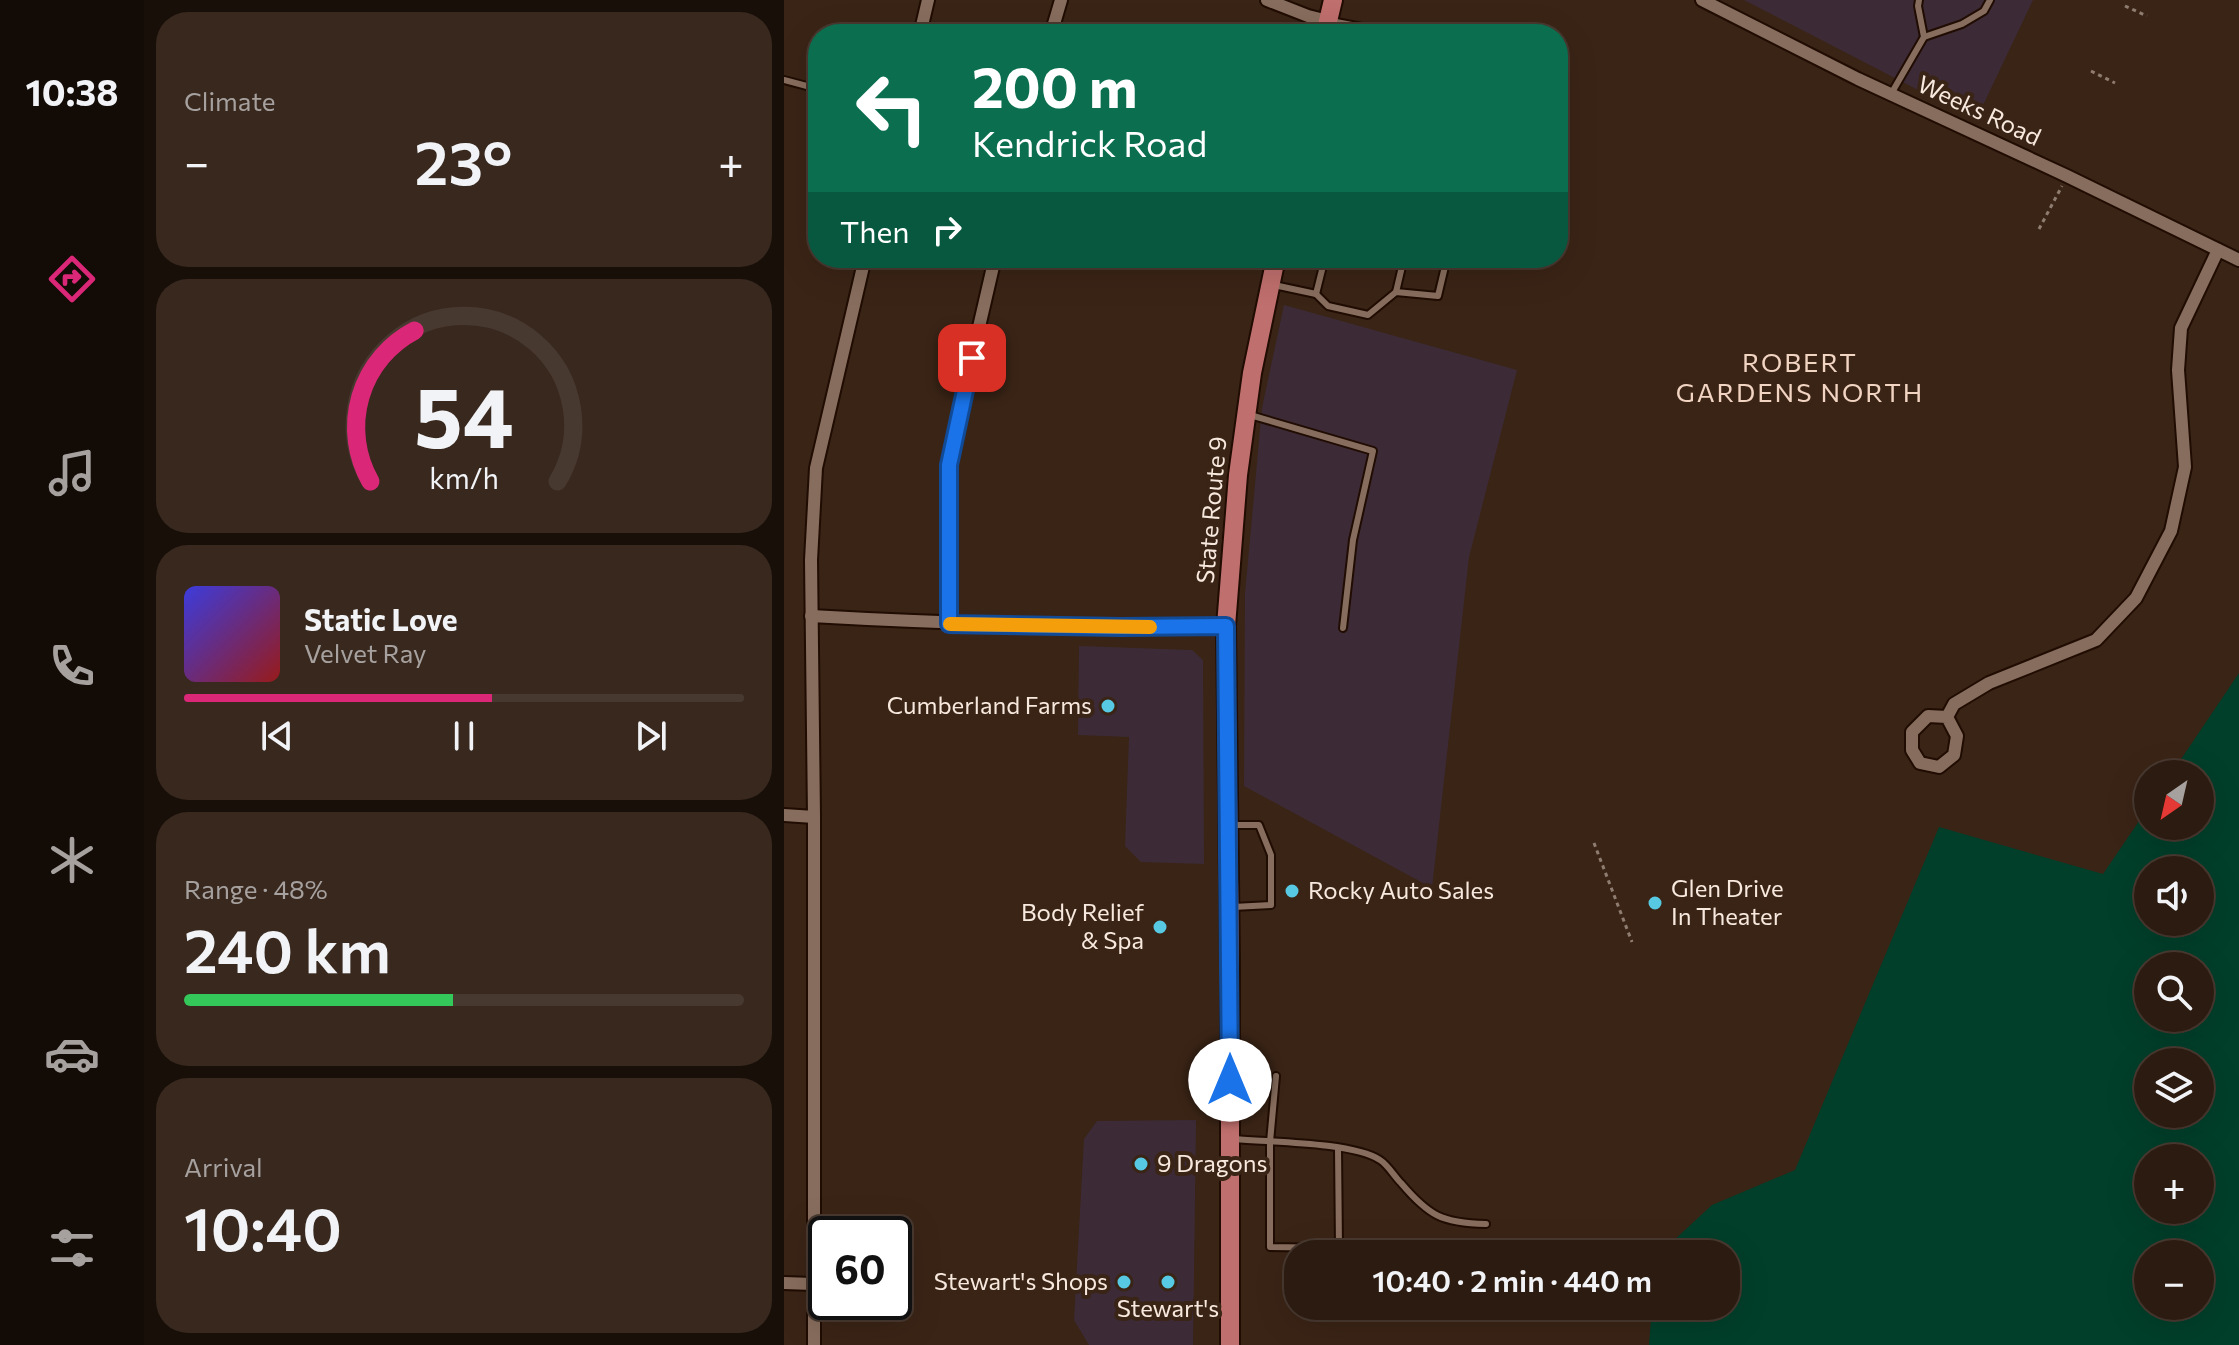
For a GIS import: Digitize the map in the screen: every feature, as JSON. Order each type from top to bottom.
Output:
[{"type":"main road","points":[[1327,24],[1333,0]]},
{"type":"main road","name":"State Route 9","points":[[1230,1345],[1226,626],[1246,414],[1274,268]]},
{"type":"street","points":[[922,24],[928,0]]},
{"type":"street","points":[[1054,24],[1061,0]]},
{"type":"street","points":[[1267,0],[1321,24]]},
{"type":"street","name":"Weeks Road","points":[[1702,0],[1890,94],[2239,260]]},
{"type":"street","points":[[1947,717],[1954,704],[1989,683],[2096,640],[2136,598],[2171,531],[2185,467],[2178,370],[2181,328],[2218,250]]},
{"type":"street","points":[[813,1216],[811,560],[816,468],[863,268]]},
{"type":"street","points":[[949,624],[949,465],[993,268]]},
{"type":"street","points":[[811,616],[949,624],[1226,626]]},
{"type":"street","points":[[1928,716],[1947,717],[1957,736],[1954,755],[1939,767],[1920,763],[1912,750],[1912,732],[1928,716]]},
{"type":"street","points":[[784,815],[814,817]]},
{"type":"street","points":[[784,1283],[808,1284]]},
{"type":"street","points":[[814,1320],[814,1345]]},
{"type":"lane","points":[[1919,0],[1924,37]]},
{"type":"lane","points":[[1890,94],[1924,37],[1962,24],[1984,11],[1990,0]]},
{"type":"lane","points":[[784,80],[808,86]]},
{"type":"lane","points":[[1316,294],[1322,268]]},
{"type":"lane","points":[[1270,284],[1316,294],[1328,306],[1368,315],[1396,292],[1402,268]]},
{"type":"lane","points":[[1396,292],[1438,296],[1445,268]]},
{"type":"lane","points":[[1246,414],[1373,451],[1353,540],[1343,628]]},
{"type":"lane","points":[[1228,825],[1259,825],[1271,855],[1271,905],[1229,907]]},
{"type":"lane","points":[[1276,1076],[1270,1142],[1270,1247],[1339,1248],[1338,1148]]},
{"type":"lane","points":[[1230,1139],[1353,1149],[1381,1160],[1413,1197],[1434,1215],[1457,1224],[1486,1224]]},
{"type":"path","points":[[2125,6],[2147,16]]},
{"type":"path","points":[[2091,71],[2115,83]]},
{"type":"path","points":[[2039,229],[2067,176]]},
{"type":"path","points":[[1594,843],[1632,942]]},
{"type":"shaded area","points":[[1744,0],[2033,0],[1976,120]]},
{"type":"shaded area","points":[[1284,305],[1517,370],[1469,557],[1432,888],[1244,786],[1245,594],[1262,408]]},
{"type":"shaded area","points":[[1079,646],[1192,650],[1203,660],[1204,864],[1141,862],[1125,846],[1129,737],[1078,735]]},
{"type":"shaded area","points":[[1196,1120],[1193,1345],[1089,1345],[1074,1320],[1084,1139],[1097,1121]]},
{"type":"green space","points":[[2239,673],[2239,1345],[1649,1345],[1651,1320],[1740,1320],[1740,1240],[1674,1240],[1712,1205],[1795,1170],[1939,827],[2103,874],[2134,829],[2134,840],[2214,840],[2214,760],[2180,760]]},
{"type":"slow traffic","points":[[950,624],[1150,627]]},
{"type":"place","name":"Cumberland Farms","points":[[1108,706]]},
{"type":"place","name":"Rocky Auto Sales","points":[[1292,891]]},
{"type":"place","name":"Glen Drive In Theater","points":[[1655,903]]},
{"type":"place","name":"Body Relief & Spa","points":[[1160,927]]},
{"type":"place","name":"9 Dragons","points":[[1141,1164]]},
{"type":"place","name":"Stewart's Shops","points":[[1124,1282]]},
{"type":"place","name":"Stewart's","points":[[1168,1282]]},
{"type":"district","name":"ROBERT GARDENS NORTH","points":[[1800,378]]},
{"type":"route","points":[[972,358],[949,465],[949,624],[1226,626],[1230,1080]]}]
